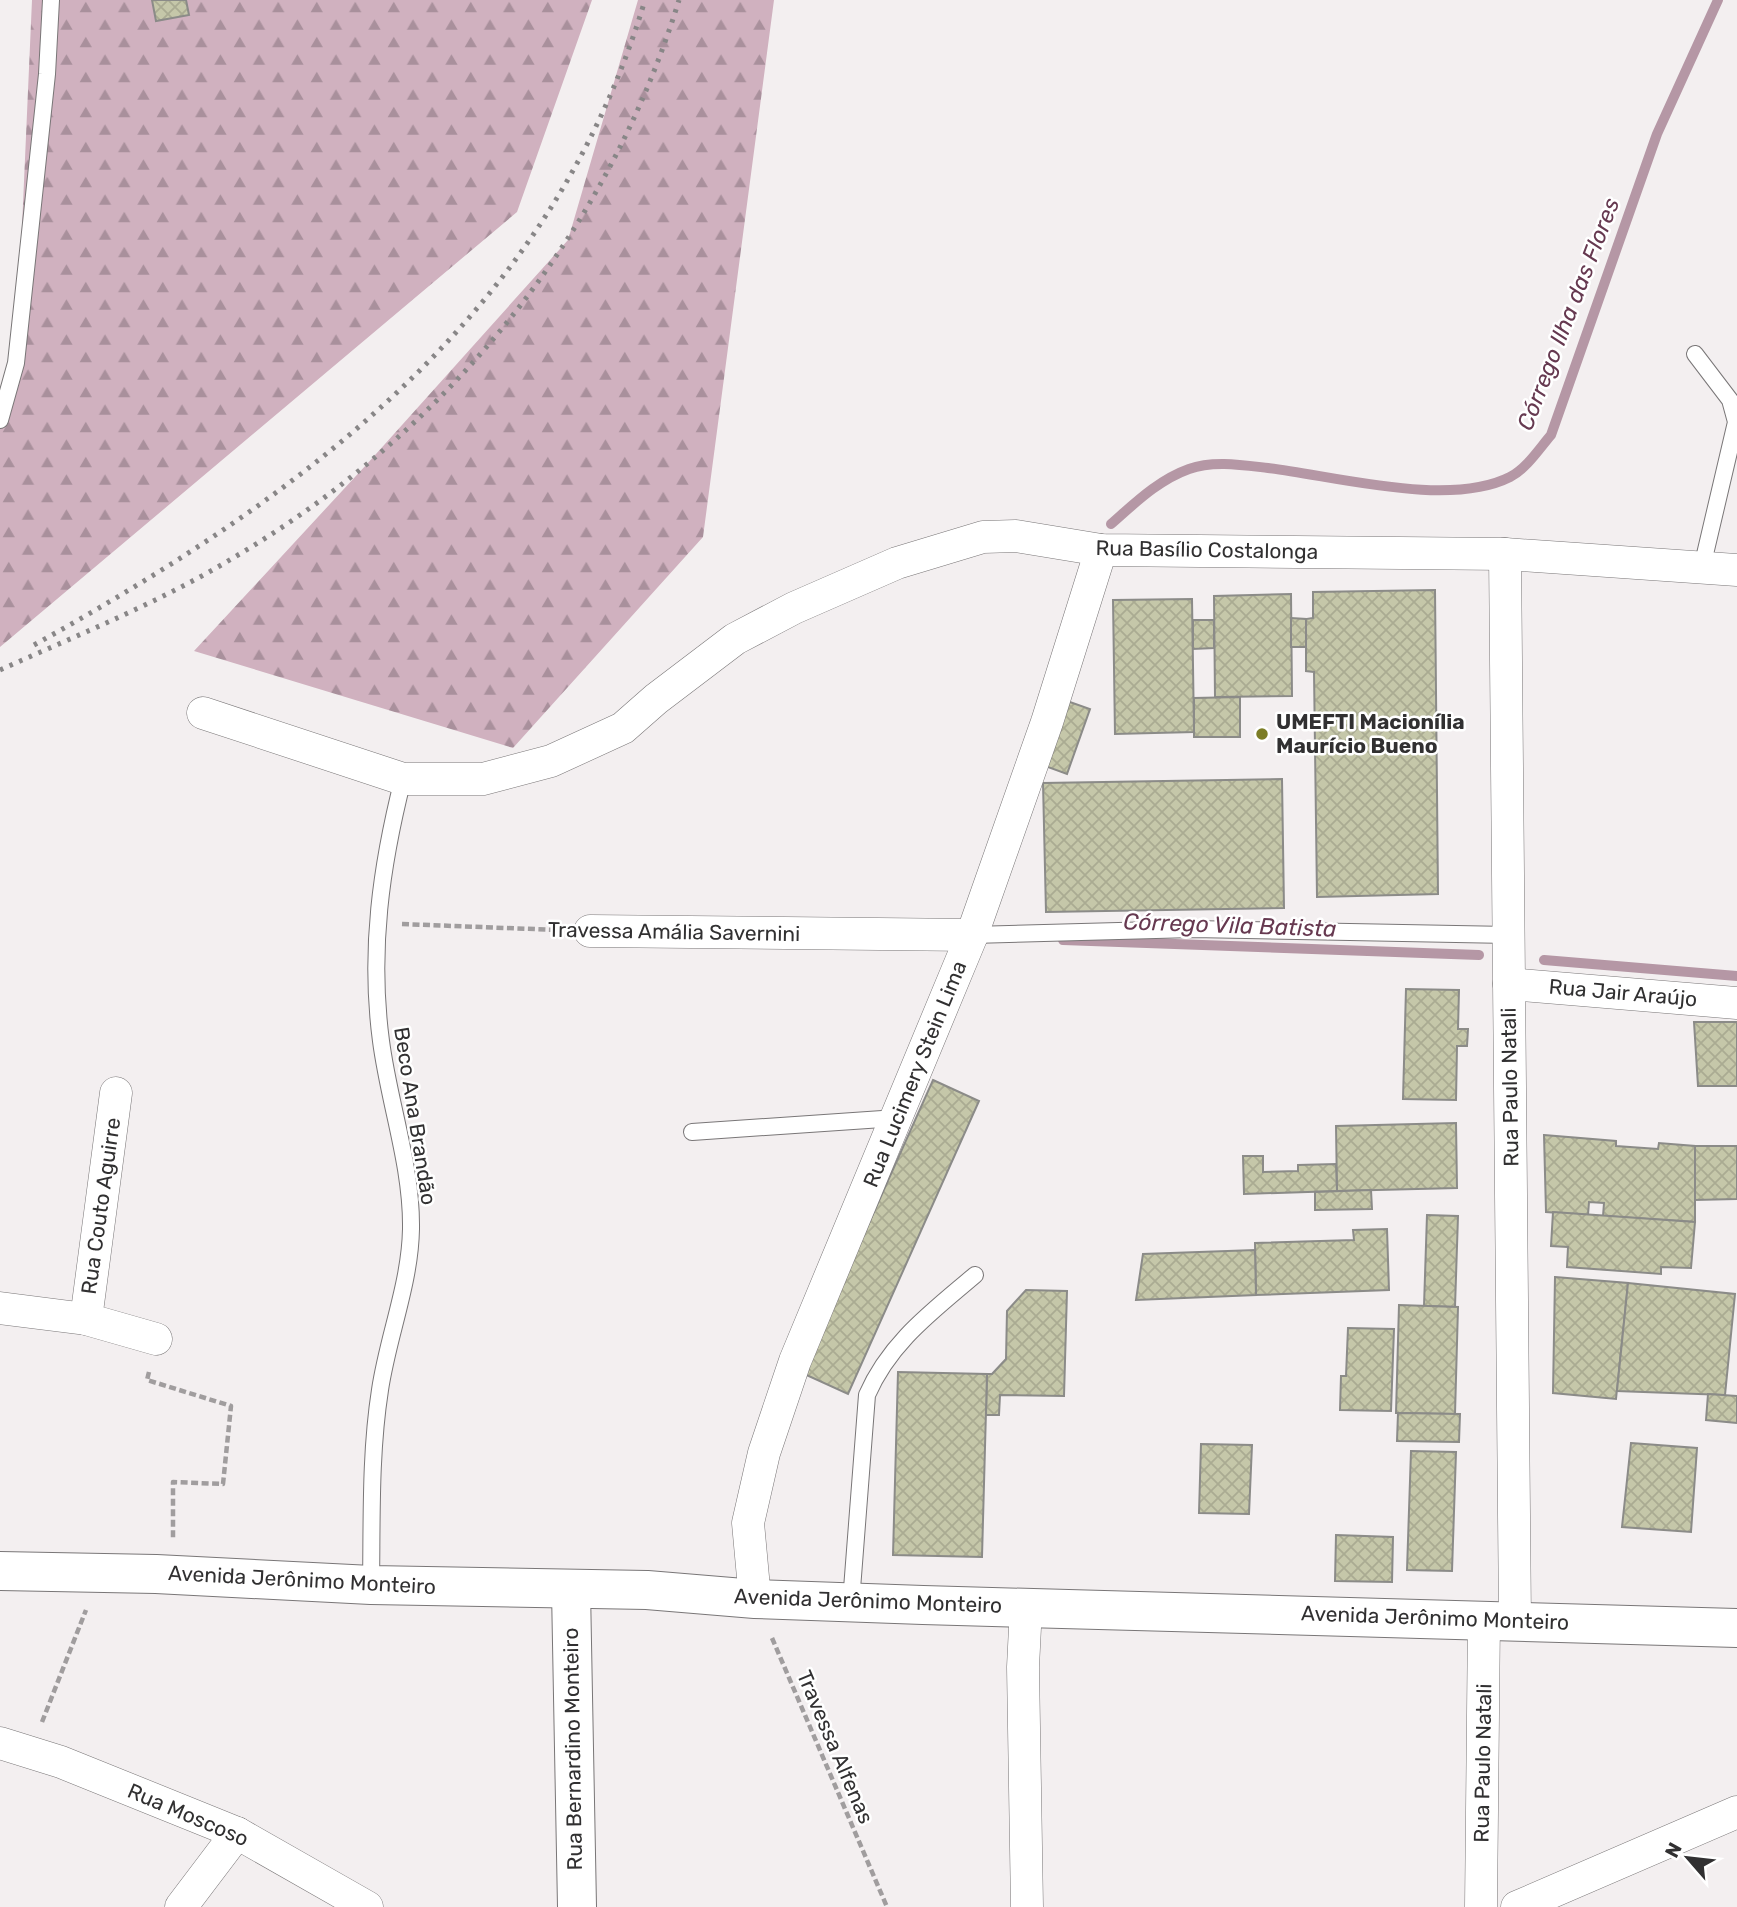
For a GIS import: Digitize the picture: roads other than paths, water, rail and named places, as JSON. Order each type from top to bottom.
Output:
[{"type":"street","name":"Rua Basílio Costalonga","points":[[203,713],[403,779],[483,779],[551,761],[623,728],[656,699],[735,639],[794,608],[897,563],[983,537],[1016,536],[1101,550],[1505,554],[1737,570]]},
{"type":"street","name":"Rua Lucimery Stein Lima","points":[[755,1599],[748,1524],[764,1453],[794,1361],[972,935],[1047,722],[1101,550]]},
{"type":"street","name":"Rua Paulo Natali","points":[[1481,1907],[1500,1620],[1509,984],[1505,554]]},
{"type":"street","name":"Travessa Amália Savernini","points":[[590,932],[972,935]]},
{"type":"street","name":"Rua Jair Araújo","points":[[1509,984],[1737,1003]]},
{"type":"street","name":"Rua Couto Aguirre","points":[[86,1320],[116,1093]]},
{"type":"street","name":"Rua Couto Aguirre","points":[[0,1308],[86,1320],[156,1339]]},
{"type":"street","name":"Avenida Jerônimo Monteiro","points":[[0,1571],[100,1572],[370,1585],[647,1590],[755,1599],[1737,1628]]},
{"type":"street","name":"Rua Bernardino Monteiro","points":[[571,1590],[577,1907]]},
{"type":"street","points":[[1026,1607],[1027,1907]]},
{"type":"street","name":"Rua Moscoso","points":[[0,1743],[30,1752],[237,1833],[368,1907]]},
{"type":"street","points":[[1517,1907],[1737,1812]]},
{"type":"street","points":[[181,1907],[237,1833]]},
{"type":"lane","points":[[0,420],[16,363],[47,74],[51,0]]},
{"type":"lane","points":[[1695,354],[1730,400],[1736,422],[1702,567]]},
{"type":"lane","name":"Beco Ana Brandão","points":[[370,1585],[375,1427],[387,1346],[406,1277],[411,1227],[408,1187],[381,1042],[376,999],[377,923],[386,845],[403,779]]},
{"type":"lane","points":[[972,935],[1193,929],[1508,935]]},
{"type":"lane","points":[[692,1132],[897,1118]]},
{"type":"lane","points":[[851,1602],[867,1395],[883,1364],[906,1334],[975,1275]]},
{"type":"waterway","name":"Córrego Ilha das Flores","points":[[1111,524],[1167,479],[1198,466],[1248,466],[1424,490],[1485,486],[1510,477],[1522,469],[1551,435],[1657,134],[1718,0]]},
{"type":"waterway","name":"Córrego Vila Batista","points":[[1063,940],[1479,955]]},
{"type":"waterway","name":"Córrego Vila Batista","points":[[1544,960],[1737,976]]},
{"type":"railway","points":[[34,645],[135,587],[231,524],[323,457],[407,383],[482,302],[548,212],[603,112],[645,0]]},
{"type":"railway","points":[[0,670],[151,602],[238,555],[314,505],[385,448],[451,386],[510,318],[563,245],[609,168],[648,86],[679,0]]},
{"type":"place","name":"UMEFTI Macionília Maurício Bueno","points":[[1262,734]]}]
